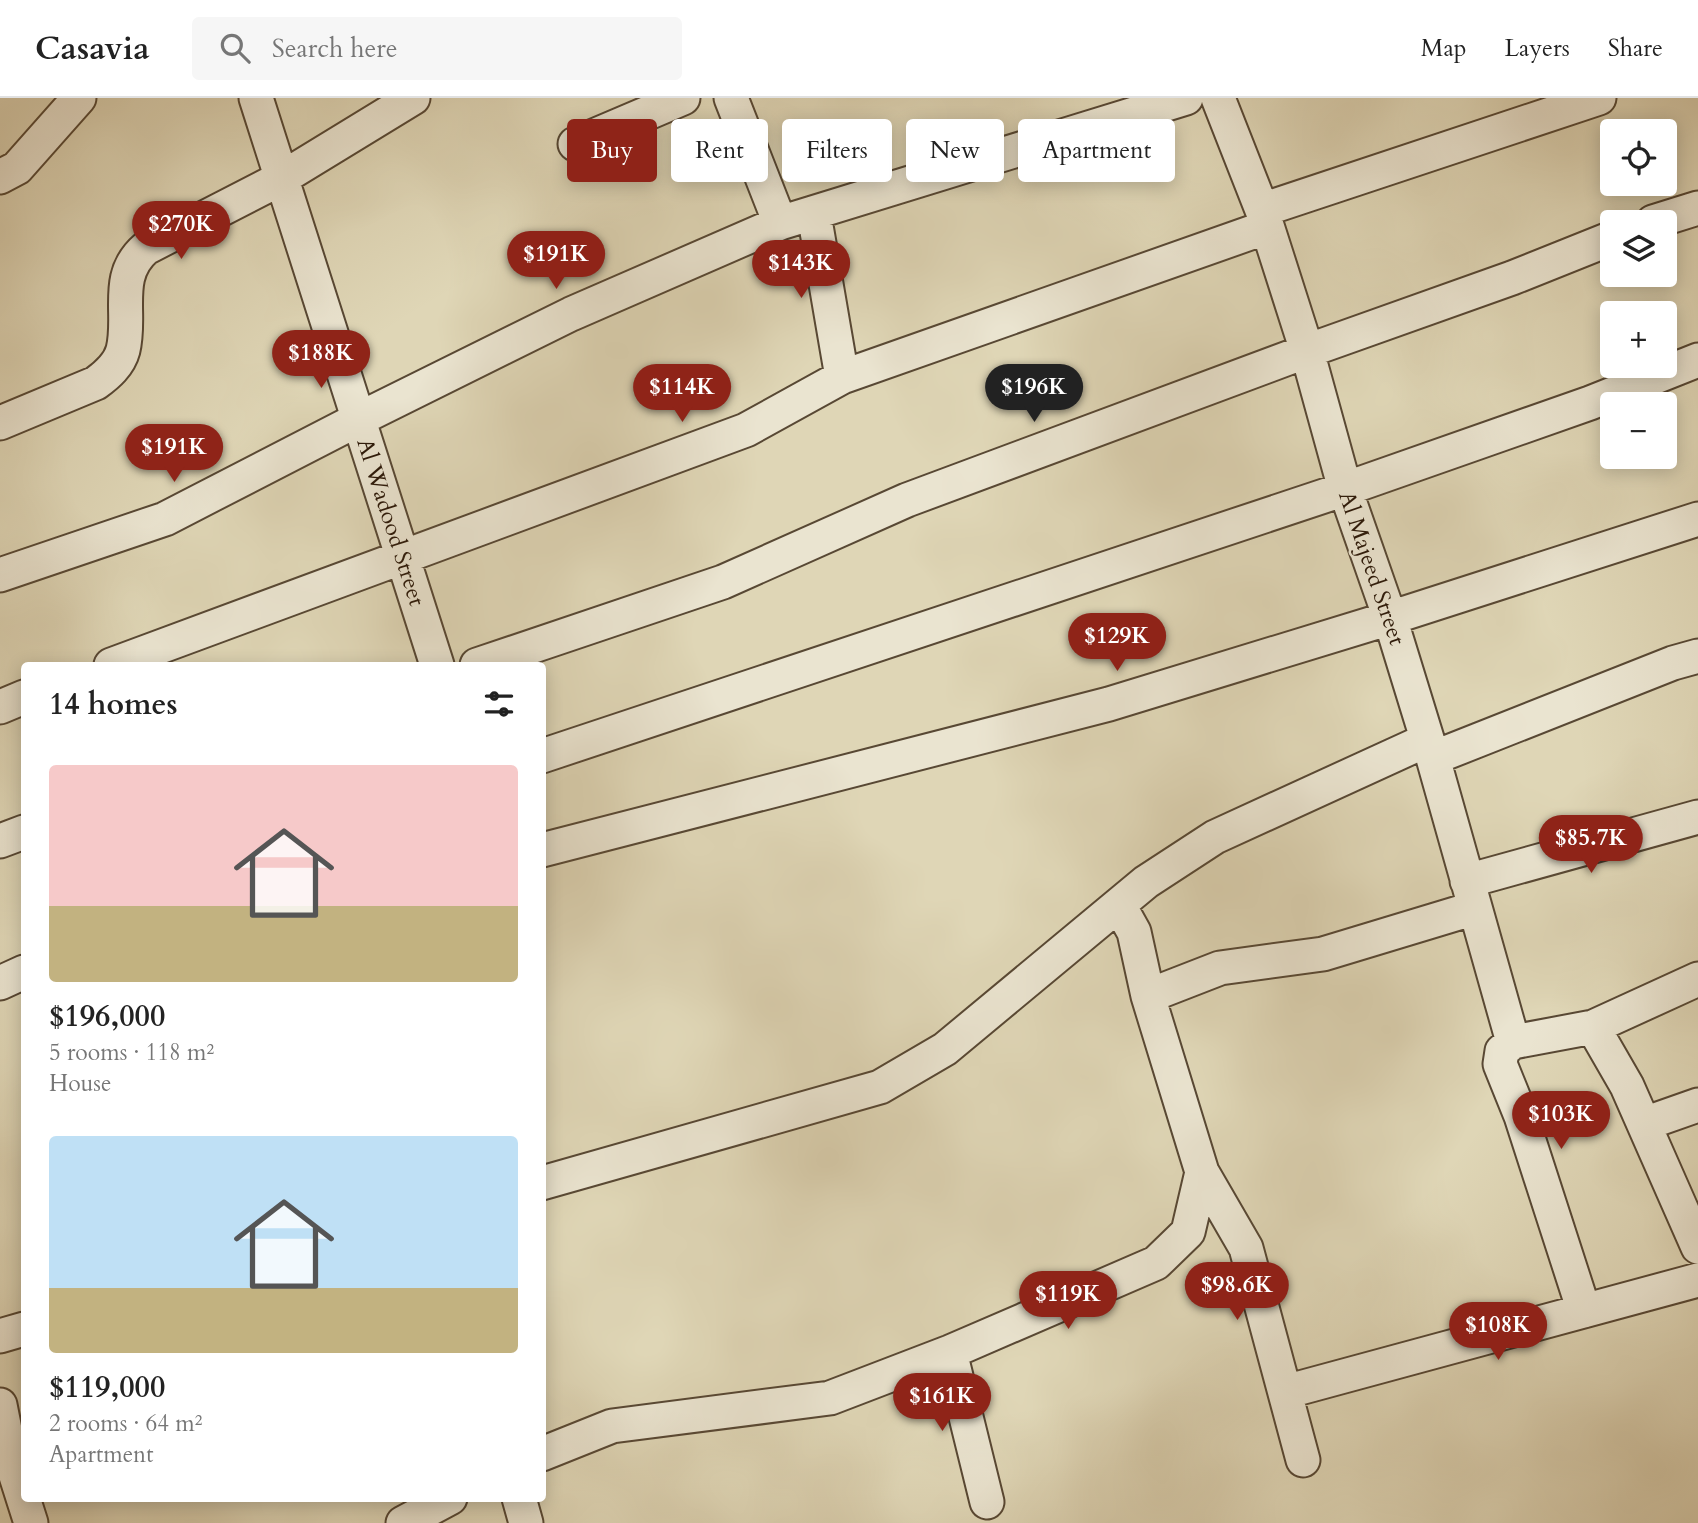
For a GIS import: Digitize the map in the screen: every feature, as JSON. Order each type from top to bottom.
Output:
[{"type":"street","points":[[0,177],[17,168],[79,98]]},
{"type":"street","name":"Al Wadood Street","points":[[256,98],[436,662]]},
{"type":"street","points":[[0,423],[96,383],[108,374],[123,350],[128,274],[135,257],[146,248],[282,178],[413,98]]},
{"type":"street","points":[[634,119],[683,98]]},
{"type":"street","points":[[731,98],[780,223]]},
{"type":"street","points":[[0,575],[165,519],[571,314],[780,223],[1186,98]]},
{"type":"street","name":"Al Majeed Street","points":[[1218,98],[1265,219],[1307,351],[1345,489],[1390,618],[1430,749],[1513,1042]]},
{"type":"street","points":[[119,662],[402,555],[746,430],[842,377],[1265,219],[1600,98]]},
{"type":"street","points":[[1677,215],[1698,208]]},
{"type":"street","points":[[814,214],[842,377]]},
{"type":"street","points":[[486,662],[723,582],[907,500],[1600,244]]},
{"type":"street","points":[[546,755],[1345,489],[1590,403],[1698,360]]},
{"type":"street","points":[[546,849],[1109,704],[1390,618],[1698,519]]},
{"type":"street","points":[[546,1182],[880,1087],[945,1048],[1146,882],[1215,837],[1430,749],[1698,656]]},
{"type":"street","points":[[0,707],[21,698]]},
{"type":"street","points":[[1148,996],[1220,968],[1323,954],[1471,895],[1698,817]]},
{"type":"street","points":[[0,841],[21,833]]},
{"type":"street","points":[[1119,905],[1134,932],[1148,996],[1202,1172],[1246,1248],[1303,1460]]},
{"type":"street","points":[[0,984],[21,974]]},
{"type":"street","points":[[1584,1311],[1521,1116],[1500,1064],[1502,1051],[1513,1042],[1593,1027],[1698,979]]},
{"type":"street","points":[[1593,1027],[1627,1086],[1698,1247]]},
{"type":"street","points":[[1644,1124],[1698,1105]]},
{"type":"street","points":[[546,1452],[612,1426],[830,1398],[950,1352],[1156,1263],[1188,1233],[1202,1172]]},
{"type":"street","points":[[1284,1392],[1698,1280]]},
{"type":"street","points":[[0,1336],[21,1330]]},
{"type":"street","points":[[950,1352],[987,1502]]},
{"type":"street","points":[[0,1405],[5,1461],[21,1499]]},
{"type":"street","points":[[22,1502],[31,1523]]},
{"type":"street","points":[[403,1523],[442,1502]]},
{"type":"street","points":[[520,1502],[526,1523]]}]
